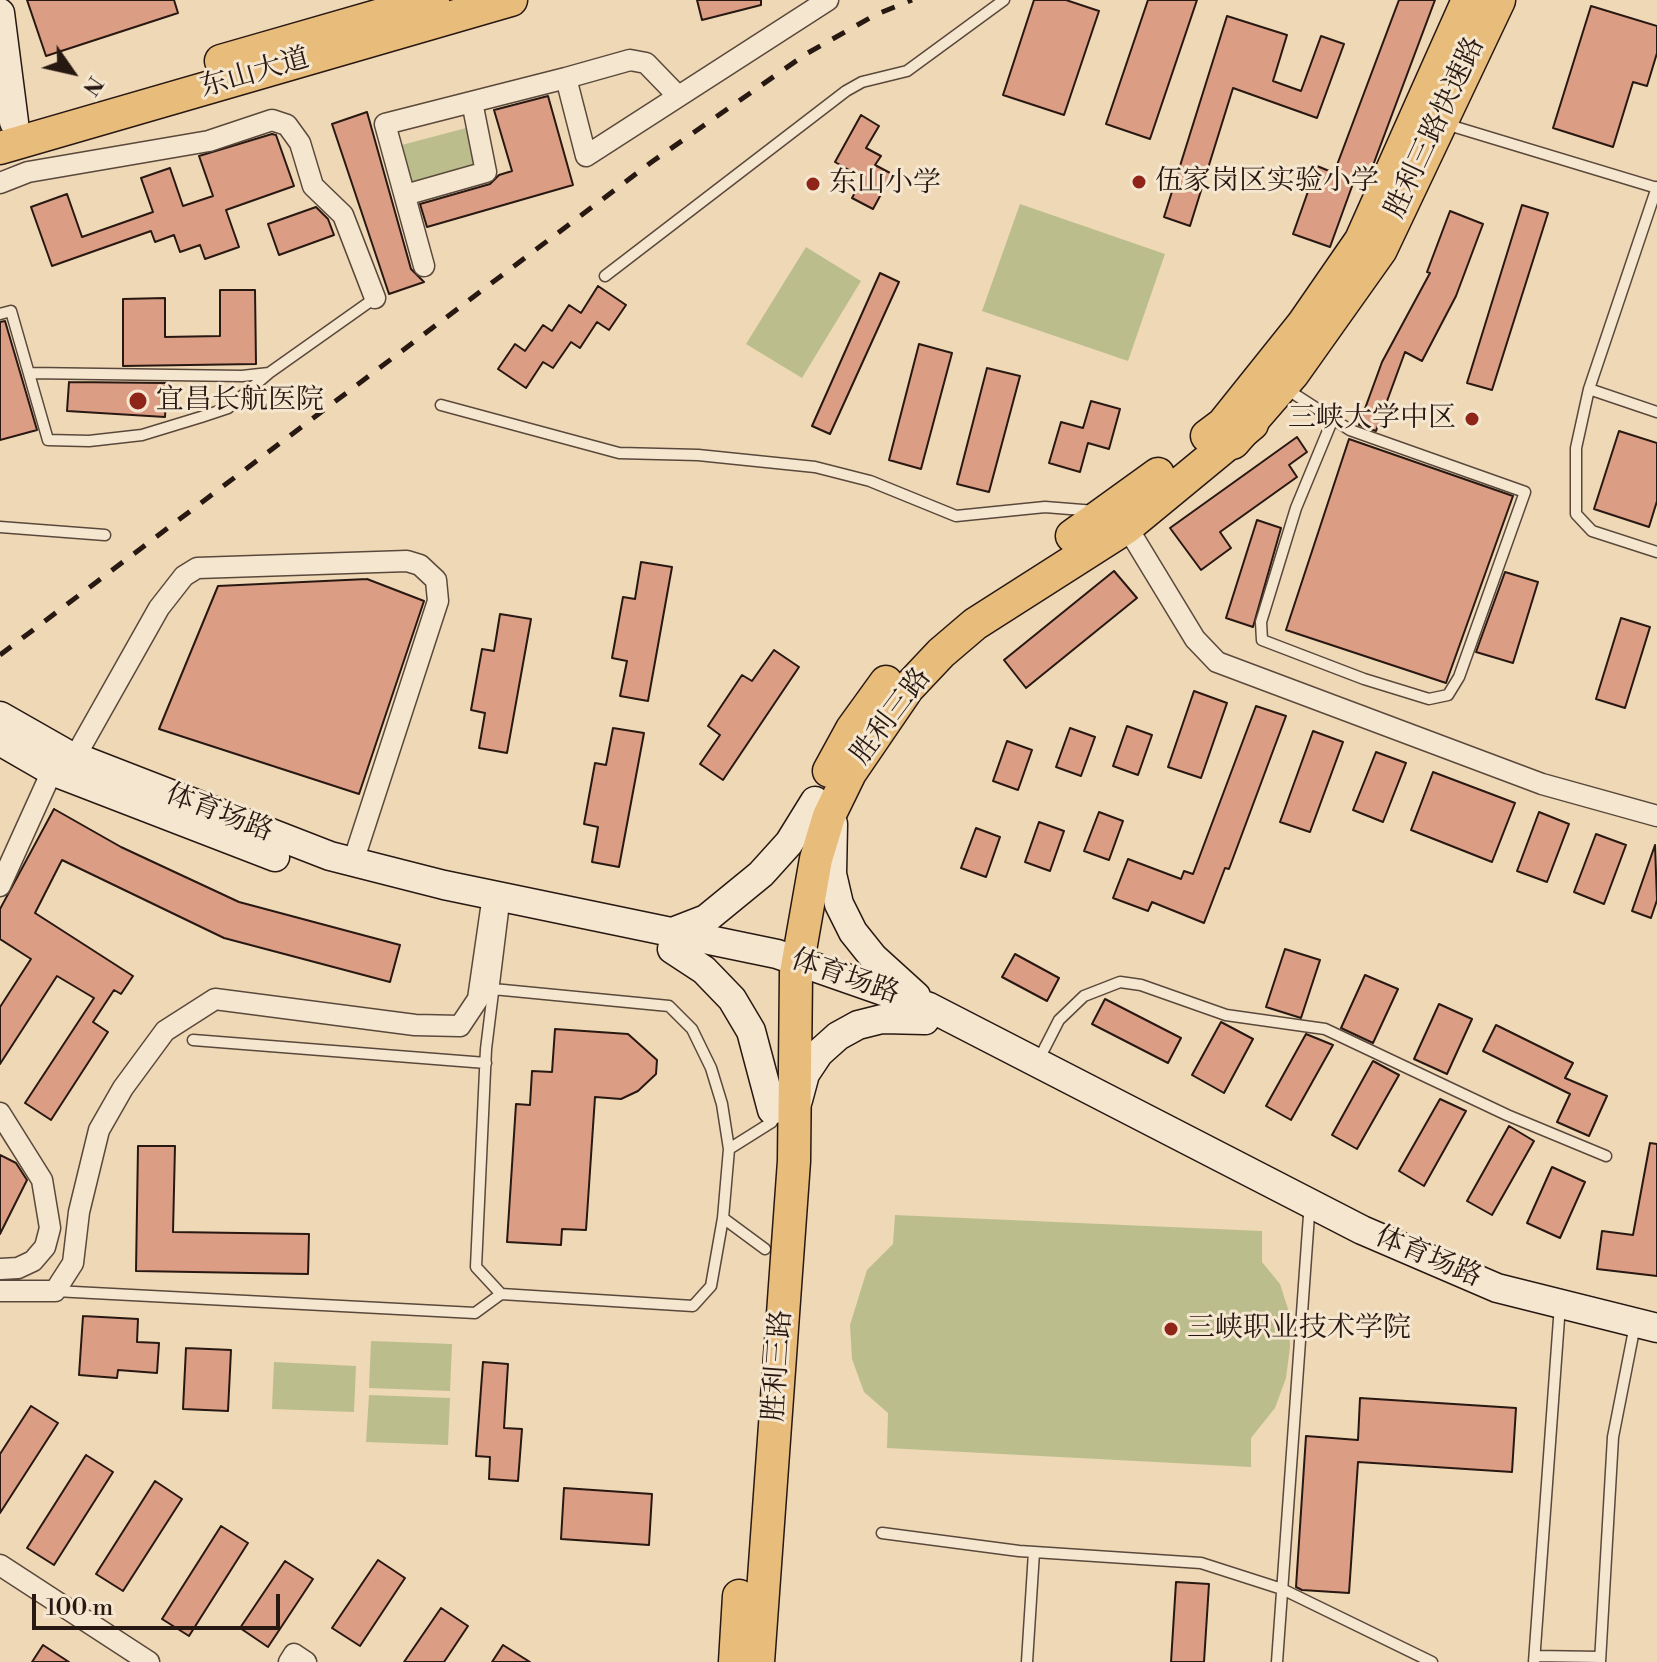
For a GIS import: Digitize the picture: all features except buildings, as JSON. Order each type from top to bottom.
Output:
[{"type":"highway","name":"胜利三路快速路","points":[[1287,376],[1369,244],[1397,191],[1480,0]]},
{"type":"highway","name":"胜利三路快速路","points":[[1287,376],[1379,249],[1497,0]]},
{"type":"highway","points":[[1228,432],[1287,376]]},
{"type":"main road","name":"东山大道","points":[[12,142],[379,7],[433,0]]},
{"type":"main road","name":"东山大道","points":[[12,142],[511,0]]},
{"type":"main road","name":"胜利三路","points":[[735,1662],[765,1249],[780,1115],[786,966],[816,859],[825,804],[908,688],[941,653],[975,624],[1118,520],[1228,432],[1334,284],[1361,240],[1468,0]]},
{"type":"main road","points":[[1287,376],[1338,332],[1373,283],[1431,174],[1511,0]]},
{"type":"main road","points":[[0,13],[12,142]]},
{"type":"main road","name":"体育场路","points":[[0,716],[63,764],[267,854],[497,910],[674,940]]},
{"type":"main road","name":"体育场路","points":[[0,741],[353,862],[786,966],[927,1013],[1037,1063],[1362,1230],[1497,1288],[1559,1310]]},
{"type":"main road","points":[[780,1115],[751,1031],[732,999],[674,940],[706,919],[761,874],[825,804]]},
{"type":"main road","points":[[825,804],[832,874],[839,904],[853,932],[873,957],[927,1013]]},
{"type":"main road","points":[[780,1115],[819,1053],[838,1036],[858,1025],[927,1013]]},
{"type":"main road","name":"体育场路","points":[[927,1013],[1309,1215],[1497,1299],[1559,1310],[1645,1332]]},
{"type":"main road","name":"胜利三路","points":[[758,1662],[794,1161],[780,1115]]},
{"type":"street","points":[[566,78],[586,156],[828,0]]},
{"type":"street","points":[[424,266],[385,124],[630,60],[646,63],[677,95]]},
{"type":"street","points":[[405,195],[486,172],[472,102]]},
{"type":"street","points":[[0,183],[12,142],[209,141],[272,120],[287,125],[300,143],[313,186],[343,215],[375,298]]},
{"type":"street","points":[[1118,520],[1195,639],[1217,662],[1542,784],[1657,816]]},
{"type":"street","points":[[0,886],[63,764],[159,608],[184,576],[197,568],[407,561],[420,565],[436,580],[438,601],[353,862]]},
{"type":"street","points":[[0,1291],[55,1291],[73,1263],[79,1212],[99,1130],[123,1088],[165,1031],[215,999],[415,1025],[460,1026],[478,999],[497,910]]},
{"type":"street","points":[[0,1113],[42,1180],[50,1228],[45,1247],[33,1261],[18,1268],[0,1269]]},
{"type":"street","points":[[0,1565],[149,1662]]},
{"type":"street","points":[[289,1662],[294,1654],[306,1662]]},
{"type":"lane","points":[[605,276],[846,91],[862,82],[907,71],[1004,0]]},
{"type":"lane","points":[[1452,126],[1656,187],[1589,389],[1576,448],[1576,514],[1592,531],[1657,552]]},
{"type":"lane","points":[[0,314],[11,311],[48,440],[89,441],[142,435],[228,408],[269,373],[375,298]]},
{"type":"lane","points":[[30,373],[242,376],[269,373]]},
{"type":"lane","points":[[1287,376],[1332,421],[1525,492],[1459,677],[1448,695],[1429,699],[1364,679],[1262,640],[1261,622],[1296,508],[1332,421]]},
{"type":"lane","points":[[1589,389],[1657,412]]},
{"type":"lane","points":[[441,405],[619,453],[698,455],[815,467],[870,481],[956,516],[1045,507],[1118,520]]},
{"type":"lane","points":[[0,527],[105,535]]},
{"type":"lane","points":[[497,910],[476,1267],[501,1294]]},
{"type":"lane","points":[[1037,1063],[1059,1020],[1084,996],[1120,982],[1141,985],[1226,1015],[1325,1029],[1507,1115],[1606,1156]]},
{"type":"lane","points":[[55,1291],[475,1313],[501,1294],[693,1306],[711,1286],[723,1218],[729,1149],[722,1104],[711,1068],[692,1029],[669,1006],[493,989]]},
{"type":"lane","points":[[193,1040],[486,1063]]},
{"type":"lane","points":[[729,1149],[780,1115]]},
{"type":"lane","points":[[1277,1662],[1309,1215]]},
{"type":"lane","points":[[723,1218],[765,1249]]},
{"type":"lane","points":[[1559,1310],[1534,1659],[1600,1660],[1613,1437],[1645,1332]]},
{"type":"lane","points":[[882,1533],[1034,1552],[1201,1563],[1282,1589],[1432,1662]]},
{"type":"lane","points":[[1027,1662],[1034,1552]]},
{"type":"green space","points":[[470,127],[481,170],[409,189],[398,146]]},
{"type":"green space","points":[[1020,204],[1165,254],[1128,361],[982,311]]},
{"type":"green space","points":[[806,247],[861,281],[802,378],[746,344]]},
{"type":"green space","points":[[895,1215],[1262,1231],[1262,1262],[1280,1284],[1289,1312],[1290,1347],[1286,1378],[1275,1408],[1251,1438],[1251,1467],[887,1448],[888,1413],[864,1392],[852,1359],[850,1325],[867,1270],[893,1244]]},
{"type":"green space","points":[[371,1341],[452,1344],[450,1391],[369,1388]]},
{"type":"green space","points":[[274,1362],[356,1366],[354,1412],[272,1409]]},
{"type":"green space","points":[[369,1395],[450,1398],[448,1445],[366,1442]]},
{"type":"railway","points":[[0,655],[653,161],[806,54],[875,15],[912,0]]},
{"type":"place","name":"伍家岗区实验小学","points":[[1139,182]]},
{"type":"place","name":"东山小学","points":[[813,184]]},
{"type":"place","name":"宜昌长航医院","points":[[138,401]]},
{"type":"place","name":"三峡大学中区","points":[[1472,419]]},
{"type":"place","name":"三峡职业技术学院","points":[[1171,1329]]}]
